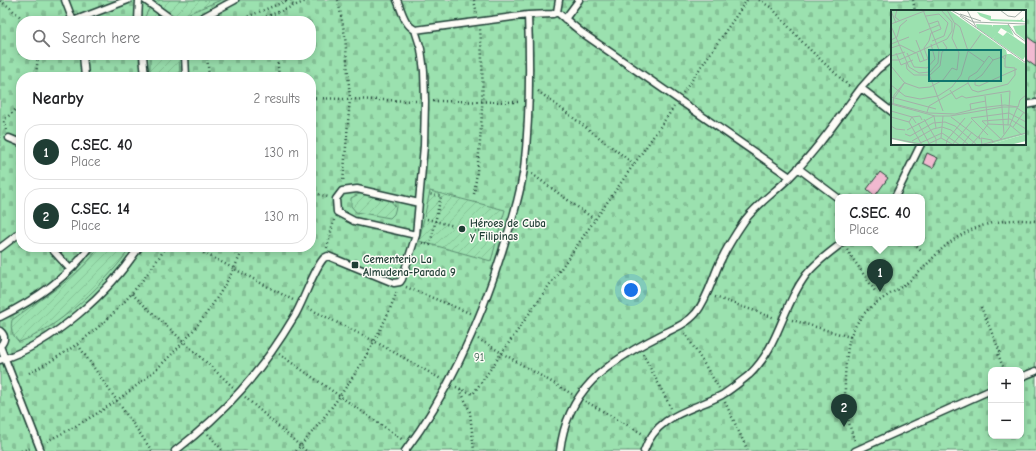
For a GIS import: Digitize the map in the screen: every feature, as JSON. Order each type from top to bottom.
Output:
[{"type":"lane","points":[[65,0],[71,16]]},
{"type":"lane","points":[[86,16],[128,0]]},
{"type":"lane","points":[[138,0],[138,16]]},
{"type":"lane","points":[[145,0],[167,16]]},
{"type":"lane","points":[[205,16],[234,0]]},
{"type":"lane","points":[[397,0],[406,21],[410,27],[415,30],[528,15],[553,14],[557,12]]},
{"type":"lane","points":[[557,12],[559,0]]},
{"type":"lane","points":[[566,19],[579,0]]},
{"type":"lane","points":[[557,12],[581,32],[790,177]]},
{"type":"lane","points":[[405,451],[438,401],[470,335],[495,276],[514,213],[524,168],[529,90],[528,15]]},
{"type":"lane","points":[[175,451],[203,429],[240,393],[274,350],[302,304],[324,258],[328,256],[394,284],[400,282],[416,235],[419,203],[425,101],[421,49],[415,30]]},
{"type":"lane","points":[[560,451],[568,420],[578,397],[603,369],[639,347],[681,325],[697,312],[708,294],[720,261],[747,218],[790,177],[821,142],[859,91],[877,70],[891,59]]},
{"type":"lane","points":[[83,60],[85,72]]},
{"type":"lane","points":[[144,60],[145,72]]},
{"type":"lane","points":[[185,60],[186,72]]},
{"type":"lane","points":[[859,91],[891,111]]},
{"type":"lane","points":[[1026,105],[1036,103]]},
{"type":"lane","points":[[9,138],[16,141]]},
{"type":"lane","points":[[896,194],[921,145]]},
{"type":"lane","points":[[798,168],[835,196]]},
{"type":"lane","points":[[416,235],[354,221],[336,212],[336,200],[342,191],[357,189],[419,203]]},
{"type":"lane","points":[[0,248],[16,236]]},
{"type":"lane","points":[[644,451],[649,438],[661,423],[736,386],[762,360],[771,348],[805,276],[823,257],[838,246]]},
{"type":"lane","points":[[55,252],[70,268]]},
{"type":"lane","points":[[0,317],[33,298],[70,268],[85,252]]},
{"type":"lane","points":[[2,359],[30,346],[77,316],[118,275],[135,252]]},
{"type":"lane","points":[[0,331],[4,337],[4,341],[0,346],[2,359],[40,448]]},
{"type":"lane","points":[[1024,376],[1036,371]]},
{"type":"lane","points":[[857,450],[988,391]]},
{"type":"path","points":[[249,16],[286,1],[285,0]]},
{"type":"path","points":[[291,0],[293,6]]},
{"type":"path","points":[[266,16],[309,0]]},
{"type":"path","points":[[338,0],[345,36],[350,99],[342,191]]},
{"type":"path","points":[[474,0],[479,21],[483,60],[484,102],[480,151],[474,194]]},
{"type":"path","points":[[759,0],[772,8],[805,45],[859,91]]},
{"type":"path","points":[[913,0],[915,10]]},
{"type":"path","points":[[0,1],[19,16]]},
{"type":"path","points":[[36,72],[38,60]]},
{"type":"path","points":[[207,60],[209,72]]},
{"type":"path","points":[[277,60],[279,72]]},
{"type":"path","points":[[529,90],[540,91],[634,164]]},
{"type":"path","points":[[9,138],[4,122],[16,110]]},
{"type":"path","points":[[524,168],[594,219]]},
{"type":"path","points":[[425,244],[430,245],[441,196],[431,193]]},
{"type":"path","points":[[316,194],[336,200]]},
{"type":"path","points":[[324,258],[336,212]]},
{"type":"path","points":[[426,219],[454,226]]},
{"type":"path","points":[[857,450],[847,404],[846,364],[850,337],[862,315],[872,305],[908,281],[944,247],[962,234],[995,221],[1019,219],[1036,221]]},
{"type":"path","points":[[475,231],[497,237]]},
{"type":"path","points":[[917,246],[922,251]]},
{"type":"path","points":[[847,249],[875,291]]},
{"type":"path","points":[[29,373],[78,345],[107,320],[132,294],[162,252]]},
{"type":"path","points":[[21,451],[40,448],[81,424],[118,401],[152,374],[184,342],[214,301],[234,269],[242,252]]},
{"type":"path","points":[[296,451],[339,397],[374,341],[400,282],[404,286],[478,317]]},
{"type":"path","points":[[132,294],[306,451]]},
{"type":"path","points":[[708,294],[784,319],[850,337]]},
{"type":"path","points":[[981,307],[1000,352],[998,354],[1003,367]]},
{"type":"path","points":[[681,325],[722,394],[748,451]]},
{"type":"path","points":[[470,335],[649,438]]},
{"type":"path","points":[[78,345],[152,451]]},
{"type":"path","points":[[639,347],[675,415]]},
{"type":"path","points":[[274,350],[339,397],[410,444]]},
{"type":"path","points":[[460,389],[470,412],[474,451]]},
{"type":"path","points":[[203,429],[223,451]]},
{"type":"green space","name":"91","points":[[0,0],[1036,0],[1036,451],[0,451]]},
{"type":"green space","points":[[153,0],[221,0],[182,16],[145,16]]},
{"type":"green space","points":[[150,60],[179,60],[180,72],[150,72]]},
{"type":"green space","points":[[430,191],[505,210],[491,261],[419,241]]},
{"type":"green space","points":[[361,193],[389,199],[396,207],[394,214],[390,218],[356,212],[351,206],[351,198]]},
{"type":"green space","points":[[95,252],[127,252],[110,274],[81,302],[49,327],[34,336],[19,342],[12,332],[12,320],[71,277]]},
{"type":"building","points":[[1026,36],[1036,43],[1036,67],[1026,60]]},
{"type":"building","points":[[927,153],[938,158],[933,168],[923,163]]},
{"type":"building","points":[[880,172],[888,178],[876,194],[873,194],[867,189]]},
{"type":"place","name":"Héroes de Cuba y Filipinas","points":[[462,229]]},
{"type":"place","name":"Cementerio La Almudena-Parada 9","points":[[355,265]]},
{"type":"place","name":"C.SEC. 40","points":[[880,292]]},
{"type":"place","name":"C.SEC. 14","points":[[844,427]]}]
